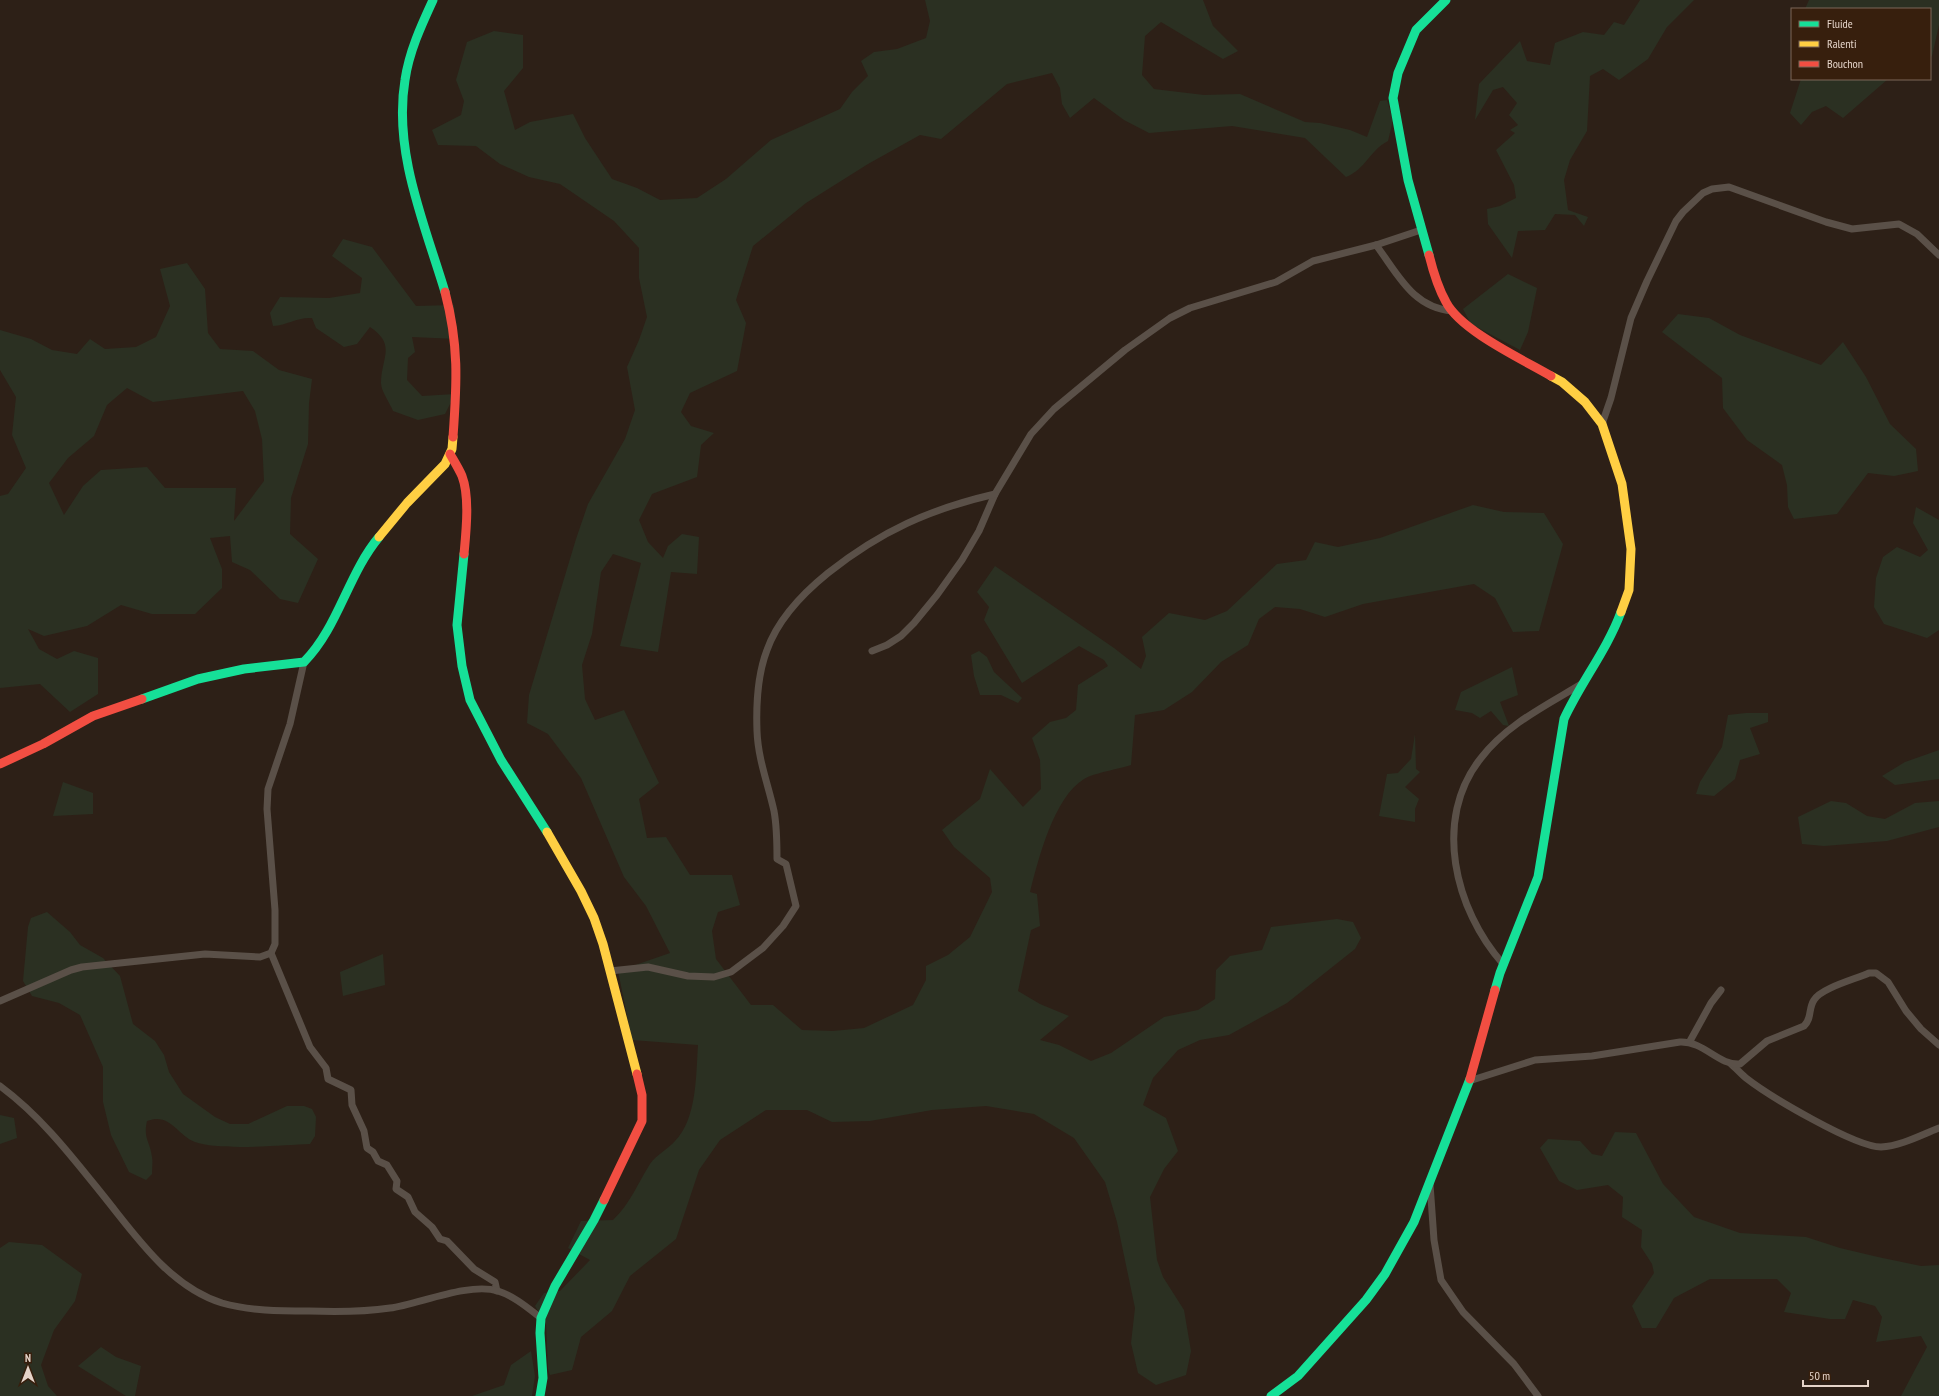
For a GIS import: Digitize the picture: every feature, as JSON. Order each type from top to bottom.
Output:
[{"type":"street","points":[[0,1001],[71,970],[82,967],[204,954],[260,957],[271,953],[275,944],[275,910],[267,809],[268,788],[290,724],[304,662],[322,640],[366,554],[407,503],[441,468],[450,454],[453,439],[456,368],[454,330],[439,269],[412,178],[402,119],[403,90],[412,49],[433,0]]},
{"type":"street","points":[[1271,1396],[1298,1376],[1361,1306],[1386,1274],[1414,1222],[1469,1081],[1503,964],[1538,877],[1550,811],[1561,731],[1568,708],[1614,631],[1625,602],[1630,577],[1631,549],[1622,484],[1602,424],[1585,402],[1562,382],[1476,332],[1452,311],[1437,283],[1408,180],[1393,98],[1396,90],[1398,73],[1416,30],[1446,0]]},
{"type":"street","points":[[1602,424],[1611,398],[1631,318],[1676,221],[1686,208],[1703,193],[1712,189],[1729,187],[1826,222],[1852,229],[1900,224],[1917,234],[1939,255]]},
{"type":"street","points":[[872,651],[887,645],[901,636],[937,596],[962,560],[978,531],[995,494],[1031,434],[1054,409],[1125,350],[1170,318],[1190,308],[1276,282],[1313,261],[1376,245],[1421,230]]},
{"type":"street","points":[[1376,245],[1405,284],[1422,302],[1439,309],[1452,311]]},
{"type":"street","points":[[450,454],[462,477],[464,486],[466,530],[457,625],[462,666],[470,700],[501,760],[553,841],[581,891],[594,918],[610,971],[642,1095],[642,1121],[594,1220],[555,1286],[542,1318],[540,1341],[543,1378],[540,1396]]},
{"type":"street","points":[[610,971],[648,967],[688,976],[724,976],[763,948],[783,926],[797,902],[789,879],[786,864],[777,859],[775,819],[760,757],[757,731],[758,694],[761,668],[773,637],[792,608],[808,589],[849,556],[875,539],[909,521],[952,505],[995,494]]},
{"type":"street","points":[[0,764],[42,744],[93,716],[192,682],[244,669],[304,662]]},
{"type":"street","points":[[1503,964],[1492,951],[1472,918],[1459,878],[1454,857],[1453,836],[1461,797],[1469,777],[1480,758],[1494,743],[1533,713],[1583,683]]},
{"type":"street","points":[[271,953],[310,1047],[326,1068],[328,1079],[351,1090],[352,1105],[364,1130],[367,1148],[373,1152],[378,1161],[387,1165],[397,1181],[396,1189],[408,1197],[415,1212],[432,1226],[440,1239],[447,1241],[474,1269],[495,1282],[497,1291]]},
{"type":"street","points":[[1731,1064],[1740,1064],[1767,1041],[1808,1023],[1811,1005],[1816,996],[1869,973],[1876,973],[1888,982],[1910,1015],[1939,1045]]},
{"type":"street","points":[[1690,1041],[1710,1003],[1721,990]]},
{"type":"street","points":[[1469,1081],[1536,1060],[1592,1056],[1690,1041],[1698,1044],[1731,1064],[1747,1078],[1806,1116],[1868,1145],[1881,1147],[1893,1145],[1939,1128]]},
{"type":"street","points":[[0,1086],[19,1100],[44,1125],[153,1256],[164,1267],[203,1295],[222,1303],[252,1309],[331,1311],[391,1308],[463,1292],[481,1290],[497,1291],[516,1300],[542,1318]]},
{"type":"street","points":[[1430,1184],[1434,1240],[1441,1280],[1463,1312],[1514,1364],[1538,1396]]},
{"type":"green space","points":[[925,0],[1203,0],[1213,26],[1238,51],[1223,59],[1161,22],[1145,36],[1142,75],[1154,89],[1204,95],[1240,94],[1305,122],[1320,123],[1350,130],[1367,137],[1380,101],[1387,100],[1393,120],[1388,141],[1376,150],[1353,174],[1346,177],[1305,138],[1232,126],[1149,133],[1124,120],[1094,98],[1070,118],[1062,104],[1060,88],[1052,73],[1007,84],[941,139],[920,135],[868,164],[806,203],[753,246],[736,300],[746,323],[737,371],[690,393],[681,412],[691,426],[714,433],[701,445],[697,477],[652,494],[639,520],[648,542],[663,558],[668,546],[682,534],[699,537],[697,574],[671,572],[658,652],[620,646],[641,563],[613,554],[601,572],[592,634],[582,665],[585,699],[595,720],[624,710],[659,783],[639,799],[647,838],[666,837],[690,875],[732,875],[740,905],[718,912],[712,931],[716,959],[751,1005],[773,1005],[802,1030],[833,1031],[864,1028],[913,1005],[926,980],[926,966],[948,955],[970,937],[992,892],[990,878],[954,847],[942,830],[980,799],[990,769],[1023,807],[1041,789],[1040,760],[1032,738],[1050,722],[1066,718],[1076,710],[1078,685],[1108,666],[1104,660],[1079,646],[1022,683],[984,620],[989,607],[977,592],[995,566],[1114,648],[1141,669],[1146,656],[1142,637],[1169,613],[1205,620],[1227,611],[1277,564],[1306,560],[1315,542],[1338,547],[1380,538],[1473,505],[1504,512],[1544,513],[1563,544],[1539,631],[1513,632],[1495,598],[1474,584],[1363,604],[1325,617],[1300,609],[1275,607],[1259,619],[1248,645],[1221,662],[1192,692],[1164,710],[1135,715],[1131,765],[1084,779],[1073,788],[1056,814],[1043,847],[1030,892],[1037,894],[1040,926],[1031,930],[1018,991],[1040,1004],[1069,1016],[1040,1040],[1059,1045],[1091,1061],[1111,1053],[1164,1017],[1198,1010],[1215,999],[1216,970],[1230,956],[1262,950],[1271,927],[1337,919],[1353,922],[1361,938],[1355,949],[1287,1003],[1229,1035],[1200,1040],[1178,1050],[1153,1078],[1143,1105],[1166,1118],[1178,1151],[1164,1169],[1150,1197],[1157,1260],[1163,1277],[1184,1310],[1191,1351],[1186,1375],[1156,1385],[1138,1373],[1131,1343],[1135,1308],[1117,1222],[1105,1182],[1074,1138],[1034,1114],[986,1106],[932,1110],[870,1121],[832,1122],[807,1110],[766,1110],[720,1140],[699,1170],[676,1239],[630,1276],[612,1311],[581,1337],[572,1370],[550,1375],[548,1369],[546,1324],[535,1306],[544,1293],[560,1291],[590,1260],[568,1248],[581,1221],[613,1220],[619,1214],[650,1164],[675,1141],[682,1132],[688,1121],[696,1083],[698,1045],[632,1040],[618,971],[670,953],[646,906],[624,877],[581,778],[548,734],[527,723],[529,695],[588,504],[625,439],[635,410],[627,367],[647,317],[639,278],[639,248],[614,221],[560,184],[529,177],[500,164],[476,146],[438,145],[432,130],[461,115],[464,101],[456,80],[467,42],[494,31],[523,35],[523,68],[504,91],[515,130],[530,122],[573,114],[585,138],[612,179],[637,188],[660,200],[697,198],[726,179],[771,140],[840,109],[852,92],[868,76],[861,61],[874,52],[897,49],[926,38],[930,21]]},
{"type":"green space","points":[[1640,0],[1694,0],[1667,27],[1648,59],[1619,80],[1603,69],[1590,76],[1587,131],[1570,160],[1564,180],[1568,210],[1588,217],[1584,226],[1575,215],[1555,214],[1545,230],[1518,231],[1512,258],[1488,224],[1487,209],[1500,206],[1516,198],[1514,185],[1496,150],[1515,133],[1510,130],[1518,125],[1509,115],[1517,103],[1503,87],[1493,90],[1475,120],[1479,84],[1520,41],[1527,61],[1550,65],[1555,43],[1583,32],[1604,35],[1614,22],[1624,25]]},
{"type":"green space","points":[[1809,0],[1939,0],[1939,25],[1932,56],[1931,8],[1805,8]]},
{"type":"green space","points":[[1801,80],[1887,80],[1843,118],[1826,106],[1812,112],[1801,125],[1790,113]]},
{"type":"green space","points":[[343,239],[372,247],[416,306],[454,305],[457,339],[412,337],[415,352],[408,358],[407,380],[422,396],[455,394],[445,414],[418,420],[393,411],[381,386],[386,352],[385,346],[383,340],[370,327],[357,344],[344,347],[316,328],[312,318],[273,326],[270,313],[280,297],[329,298],[360,293],[362,278],[332,256]]},
{"type":"green space","points":[[187,263],[205,289],[208,333],[220,349],[253,351],[279,370],[312,379],[309,403],[308,444],[291,498],[290,534],[318,559],[298,603],[280,599],[250,570],[232,562],[230,536],[210,538],[222,569],[222,588],[195,614],[152,614],[121,605],[87,626],[44,636],[28,629],[39,649],[57,659],[74,651],[98,658],[98,694],[70,712],[40,684],[0,688],[0,496],[8,494],[26,468],[12,435],[16,397],[0,370],[0,330],[31,339],[52,350],[77,354],[90,339],[105,349],[136,347],[156,337],[170,306],[160,269]],"holes":[[[127,388],[153,402],[243,391],[255,411],[262,439],[264,481],[234,521],[236,488],[165,488],[147,467],[101,470],[83,486],[64,515],[49,483],[68,458],[94,436],[107,405]]]},
{"type":"green space","points":[[1508,274],[1537,288],[1528,332],[1520,350],[1471,324],[1463,309]]},
{"type":"green space","points":[[1678,314],[1709,318],[1740,335],[1821,365],[1843,342],[1866,377],[1890,424],[1916,449],[1918,471],[1894,476],[1868,473],[1837,514],[1794,519],[1788,507],[1787,485],[1782,465],[1747,440],[1723,408],[1722,378],[1662,332]]},
{"type":"green space","points":[[1916,507],[1939,520],[1939,630],[1927,638],[1884,624],[1874,607],[1876,578],[1883,557],[1897,547],[1920,557],[1928,550],[1913,523]]},
{"type":"green space","points":[[979,651],[987,657],[994,672],[1022,698],[1018,703],[1001,695],[980,695],[974,676],[971,655]]},
{"type":"green space","points":[[1512,667],[1518,695],[1500,702],[1509,726],[1503,725],[1491,711],[1480,718],[1472,713],[1455,710],[1461,692]]},
{"type":"green space","points":[[1768,713],[1768,722],[1750,728],[1760,754],[1740,760],[1735,779],[1714,796],[1696,794],[1700,782],[1722,747],[1728,715]]},
{"type":"green space","points":[[1415,734],[1416,769],[1420,772],[1405,787],[1419,799],[1415,809],[1415,822],[1379,816],[1387,774],[1398,773],[1411,759]]},
{"type":"green space","points":[[1939,750],[1939,779],[1895,785],[1882,776],[1905,762]]},
{"type":"green space","points":[[63,782],[93,793],[93,814],[53,816]]},
{"type":"green space","points":[[1831,801],[1846,803],[1867,816],[1885,819],[1915,803],[1939,801],[1939,827],[1887,841],[1824,846],[1802,844],[1798,817]]},
{"type":"green space","points":[[47,912],[70,932],[80,945],[103,958],[120,976],[133,1024],[155,1041],[164,1055],[169,1072],[183,1094],[215,1117],[230,1124],[248,1124],[287,1106],[304,1106],[312,1109],[316,1117],[315,1136],[310,1144],[251,1147],[206,1145],[189,1139],[168,1122],[155,1119],[147,1121],[146,1127],[146,1136],[152,1159],[152,1174],[146,1180],[129,1172],[111,1135],[103,1102],[103,1067],[80,1015],[59,1003],[32,996],[23,981],[28,927],[31,918]]},
{"type":"green space","points":[[383,954],[385,985],[343,996],[340,972]]},
{"type":"green space","points":[[0,1115],[14,1118],[17,1138],[0,1144]]},
{"type":"green space","points":[[1615,1132],[1636,1133],[1663,1184],[1694,1217],[1740,1233],[1806,1237],[1840,1248],[1878,1257],[1921,1266],[1939,1265],[1939,1396],[1901,1396],[1927,1347],[1921,1336],[1876,1342],[1882,1317],[1875,1306],[1853,1300],[1845,1319],[1830,1319],[1784,1312],[1791,1293],[1777,1279],[1710,1279],[1674,1298],[1656,1328],[1642,1328],[1632,1306],[1654,1273],[1652,1264],[1641,1247],[1642,1230],[1622,1217],[1623,1197],[1608,1185],[1577,1190],[1559,1181],[1540,1148],[1548,1139],[1580,1141],[1592,1154],[1602,1156]]},
{"type":"green space","points":[[9,1242],[42,1245],[82,1274],[75,1301],[54,1330],[41,1365],[48,1386],[57,1396],[0,1396],[0,1248]]},
{"type":"green space","points":[[101,1347],[116,1357],[141,1366],[135,1396],[126,1396],[78,1366]]},
{"type":"green space","points":[[531,1351],[535,1376],[532,1396],[472,1396],[504,1385],[511,1365]]},
{"type":"traffic: fast","points":[[433,0],[409,59],[402,107],[403,134],[413,188],[445,292]]},
{"type":"traffic: fast","points":[[1429,255],[1408,180],[1393,98],[1398,73],[1416,30],[1446,0]]},
{"type":"traffic: fast","points":[[142,699],[198,679],[244,669],[304,662],[326,633],[359,567],[379,537]]},
{"type":"traffic: fast","points":[[464,554],[457,625],[462,666],[470,700],[501,760],[547,832]]},
{"type":"traffic: fast","points":[[1495,990],[1500,973],[1538,877],[1564,719],[1609,640],[1621,612]]},
{"type":"traffic: fast","points":[[1271,1396],[1298,1376],[1366,1300],[1385,1274],[1414,1222],[1470,1079]]},
{"type":"traffic: fast","points":[[540,1396],[543,1378],[540,1333],[541,1318],[555,1286],[594,1220],[604,1200]]},
{"type":"traffic: slow","points":[[1551,376],[1562,382],[1585,402],[1602,424],[1622,484],[1631,549],[1629,590],[1621,612]]},
{"type":"traffic: slow","points":[[379,537],[407,503],[445,464],[452,449],[453,437]]},
{"type":"traffic: slow","points":[[547,832],[581,891],[594,918],[603,944],[637,1074]]},
{"type":"traffic: jam","points":[[1429,255],[1441,291],[1446,302],[1454,313],[1478,334],[1493,344],[1551,376]]},
{"type":"traffic: jam","points":[[445,292],[453,329],[456,364],[453,437]]},
{"type":"traffic: jam","points":[[450,454],[462,476],[466,494],[467,515],[464,554]]},
{"type":"traffic: jam","points":[[0,764],[43,744],[93,716],[142,699]]},
{"type":"traffic: jam","points":[[1470,1079],[1495,990]]},
{"type":"traffic: jam","points":[[604,1200],[642,1121],[642,1095],[637,1074]]}]
